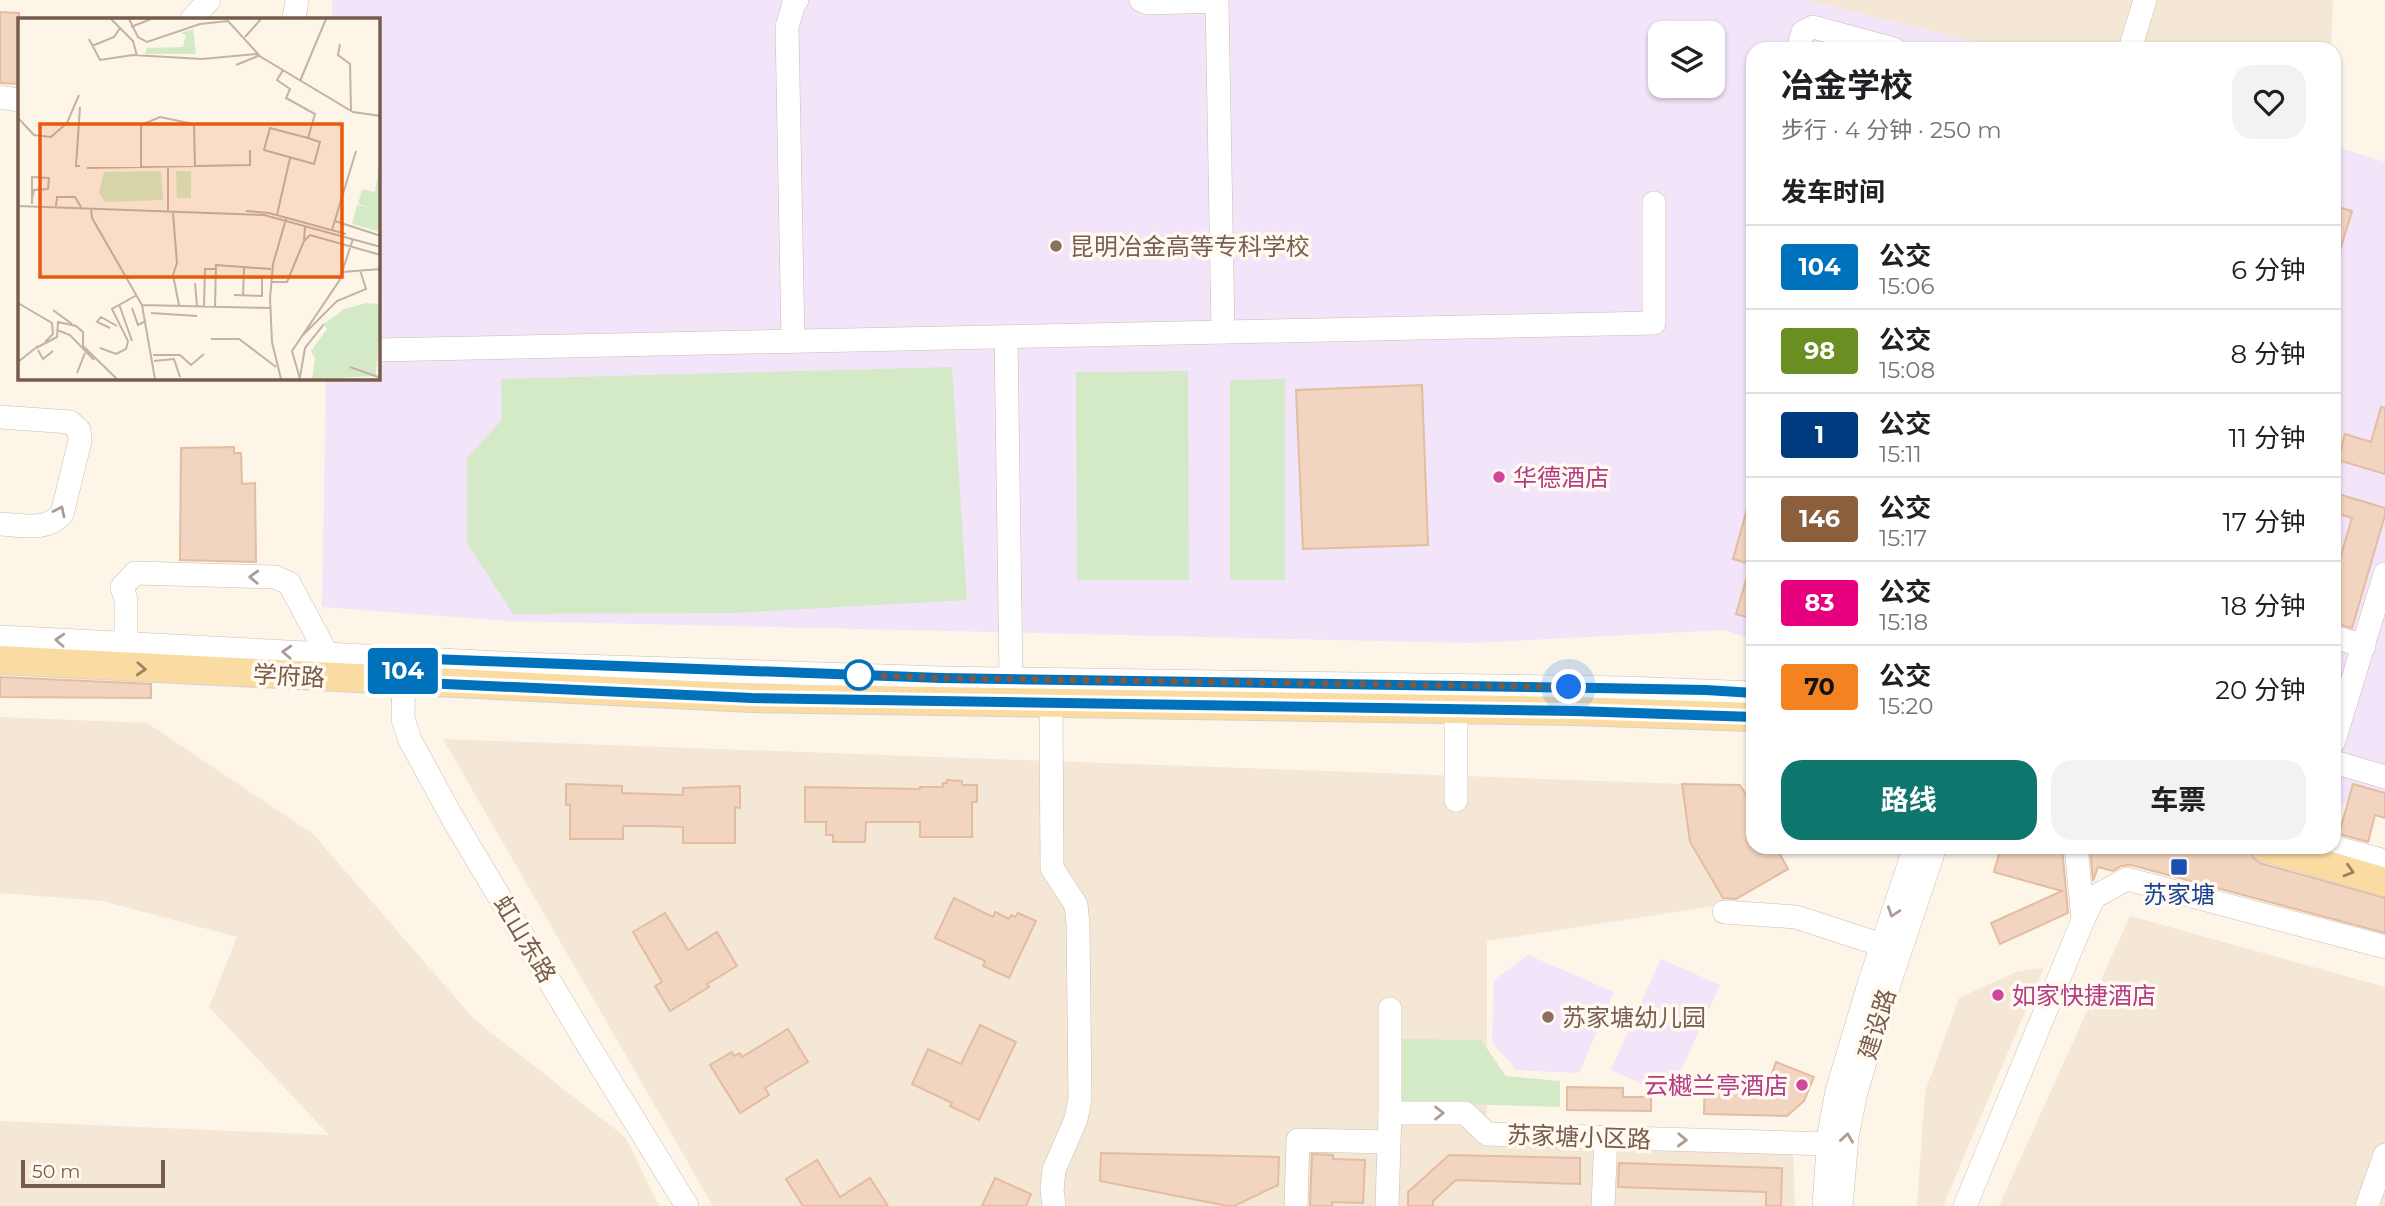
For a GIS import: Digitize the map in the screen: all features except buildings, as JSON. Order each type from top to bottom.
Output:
[{"type":"main road","name":"学府路","points":[[0,660],[403,670],[752,698],[1669,713],[1746,717]]},
{"type":"main road","points":[[2288,854],[2385,883]]},
{"type":"street","points":[[193,18],[209,0]]},
{"type":"street","points":[[294,18],[297,0]]},
{"type":"street","points":[[793,341],[787,27],[797,0]]},
{"type":"street","points":[[1141,0],[1148,4],[1217,1],[1223,332]]},
{"type":"street","points":[[2132,42],[2145,0]]},
{"type":"street","points":[[1800,42],[1803,32],[1813,27],[1868,42]]},
{"type":"street","points":[[0,97],[18,100]]},
{"type":"street","points":[[380,350],[1654,323],[1654,203]]},
{"type":"street","points":[[1006,337],[1011,679]]},
{"type":"street","points":[[0,417],[70,422],[79,430],[80,441],[62,514],[54,522],[42,527],[0,524]]},
{"type":"street","points":[[126,644],[126,600],[122,587],[135,573],[275,577],[289,583],[327,654]]},
{"type":"street","points":[[2341,719],[2385,573]]},
{"type":"street","name":"学府路","points":[[0,637],[327,654],[403,670],[1611,688],[1746,693]]},
{"type":"street","points":[[2341,639],[2364,646]]},
{"type":"street","name":"虹山东路","points":[[403,670],[403,719],[410,740],[453,819],[576,1026],[687,1206]]},
{"type":"street","points":[[1051,703],[1052,868],[1076,905],[1080,1099],[1076,1119],[1054,1170],[1054,1206]]},
{"type":"street","points":[[1456,710],[1456,800]]},
{"type":"street","points":[[2341,764],[2385,777]]},
{"type":"street","points":[[2341,849],[2385,861]]},
{"type":"street","name":"建设路","points":[[1824,1206],[1827,1144],[1837,1091],[1913,854]]},
{"type":"street","name":"建设路","points":[[1841,1206],[1847,1137],[1856,1092],[1933,854]]},
{"type":"street","points":[[2077,854],[2083,920]]},
{"type":"street","points":[[1965,1206],[2094,897],[2127,879],[2385,947]]},
{"type":"street","points":[[1724,912],[1796,917],[1882,946]]},
{"type":"street","points":[[1387,1206],[1390,1009]]},
{"type":"street","name":"苏家塘小区路","points":[[1390,1113],[1465,1113],[1487,1134],[1827,1144]]},
{"type":"street","points":[[1603,1206],[1606,1137]]},
{"type":"street","points":[[1295,1205],[1298,1140],[1389,1142]]},
{"type":"street","points":[[2367,1206],[2383,1166]]},
{"type":"shaded area","name":"昆明冶金高等专科学校","points":[[332,0],[1805,0],[1975,42],[1746,42],[1746,637],[1723,630],[1472,643],[510,621],[322,607],[326,380],[380,380],[380,18],[332,18]]},
{"type":"shaded area","points":[[1805,0],[2333,0],[2331,42],[1975,42]]},
{"type":"shaded area","points":[[2341,148],[2385,162],[2385,816],[2341,803]]},
{"type":"shaded area","points":[[0,717],[147,723],[313,834],[474,1019],[626,1138],[659,1206],[0,1206],[0,1121],[329,1135],[209,1007],[237,937],[103,901],[0,893]]},
{"type":"shaded area","points":[[443,739],[1682,784],[1690,842],[1727,904],[1487,941],[1487,1134],[1793,1144],[1795,1206],[713,1206]]},
{"type":"shaded area","points":[[2130,916],[2385,987],[2385,1206],[1999,1206]]},
{"type":"shaded area","name":"苏家塘幼儿园","points":[[1528,955],[1614,992],[1579,1073],[1516,1070],[1492,1042],[1494,980]]},
{"type":"shaded area","points":[[1661,959],[1720,985],[1669,1096],[1611,1070]]},
{"type":"shaded area","points":[[2044,967],[1943,1206],[1917,1206],[1925,1092],[1959,998],[2016,972]]},
{"type":"green space","points":[[952,367],[967,600],[731,613],[513,614],[467,543],[467,458],[502,420],[501,379]]},
{"type":"green space","points":[[1188,371],[1189,580],[1077,580],[1076,372]]},
{"type":"green space","points":[[1285,379],[1285,580],[1230,580],[1230,380]]},
{"type":"green space","points":[[1401,1039],[1481,1040],[1506,1076],[1560,1081],[1560,1107],[1401,1102]]},
{"type":"bus line","name":"104","points":[[1746,692],[941,678],[404,658],[402,682],[752,698],[1575,711],[1746,716]]},
{"type":"place","name":"昆明冶金高等专科学校","points":[[1056,246]]},
{"type":"place","name":"华德酒店","points":[[1499,477]]},
{"type":"place","name":"苏家塘","points":[[2179,867]]},
{"type":"place","name":"如家快捷酒店","points":[[1998,995]]},
{"type":"place","name":"苏家塘幼儿园","points":[[1548,1017]]},
{"type":"place","name":"云樾兰亭酒店","points":[[1802,1085]]},
{"type":"route","points":[[859,675],[1569,687]]}]
